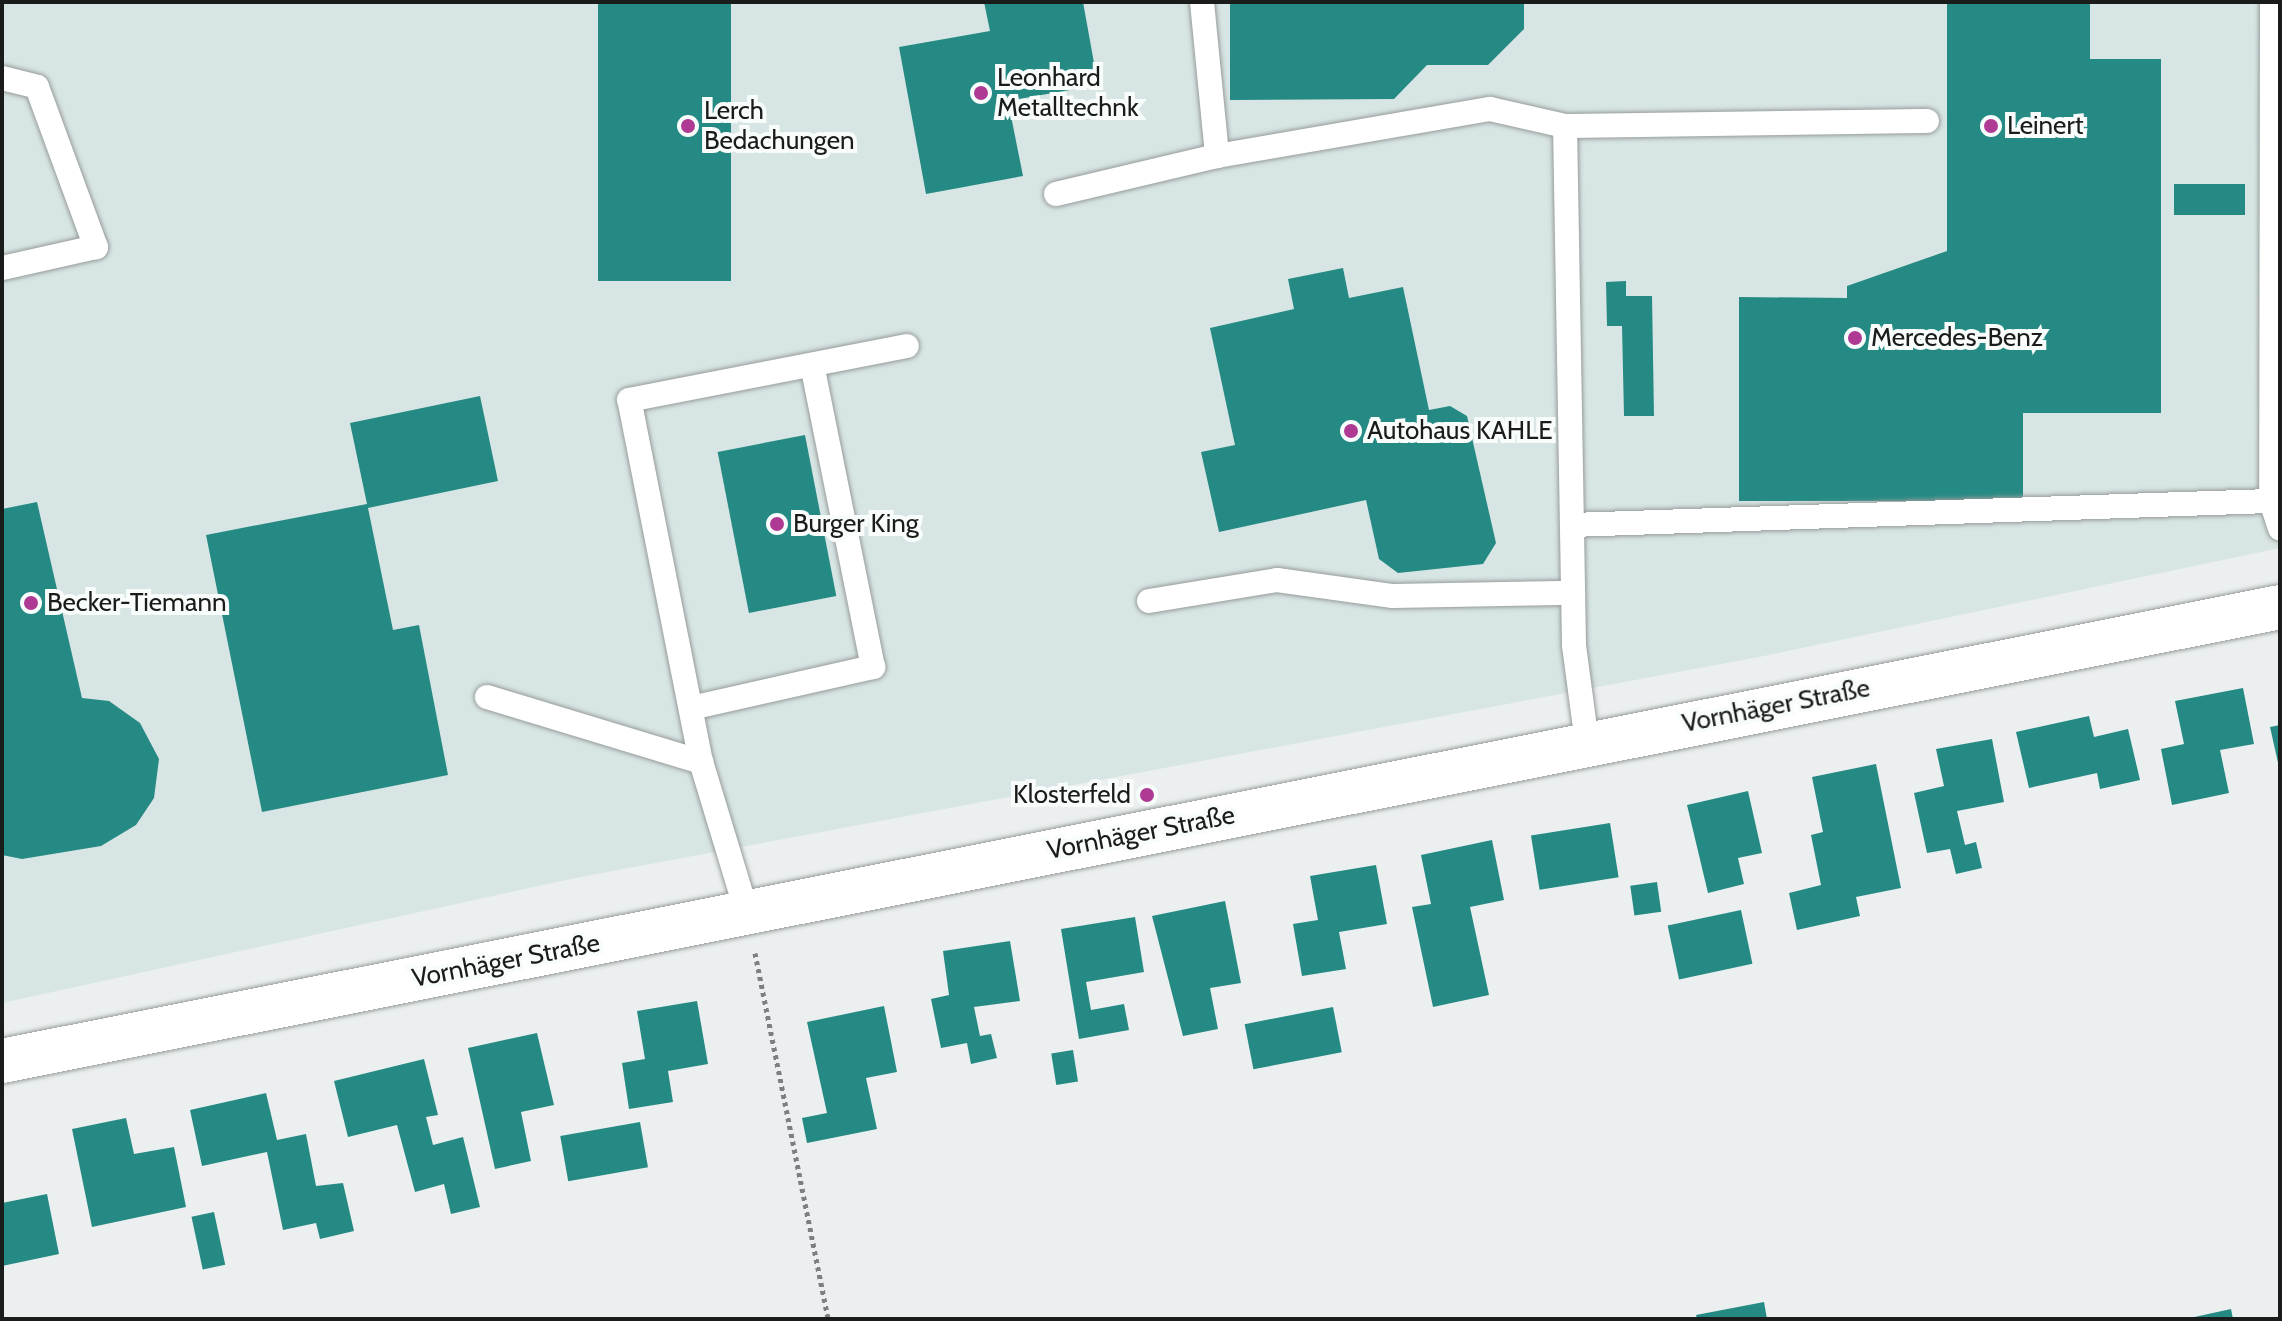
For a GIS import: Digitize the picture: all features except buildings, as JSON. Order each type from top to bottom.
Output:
[{"type":"main road","name":"Vornhäger Straße","points":[[2,1061],[2280,607]]},
{"type":"lane","points":[[1202,2],[1217,156]]},
{"type":"lane","points":[[2272,2],[2271,501],[2280,529]]},
{"type":"lane","points":[[2,78],[37,87],[96,247],[2,268]]},
{"type":"lane","points":[[1056,194],[1217,156],[1490,109],[1565,126],[1927,121]]},
{"type":"lane","points":[[1565,126],[1573,593],[1587,743]]},
{"type":"lane","points":[[747,913],[701,762],[629,400],[907,346]]},
{"type":"lane","points":[[691,708],[873,667],[812,365]]},
{"type":"lane","points":[[1572,525],[2271,501]]},
{"type":"lane","points":[[1149,601],[1277,580],[1393,596],[1573,593]]},
{"type":"lane","points":[[487,697],[701,762]]},
{"type":"path","points":[[747,913],[828,1319]]},
{"type":"shaded area","points":[[2,2],[2280,2],[2280,548],[1769,655],[575,878],[2,1003]]},
{"type":"place","name":"Leonhard Metalltechnk","points":[[981,93]]},
{"type":"place","name":"Lerch Bedachungen","points":[[688,126]]},
{"type":"place","name":"Leinert","points":[[1991,126]]},
{"type":"place","name":"Mercedes-Benz","points":[[1855,338]]},
{"type":"place","name":"Autohaus KAHLE","points":[[1351,431]]},
{"type":"place","name":"Burger King","points":[[777,524]]},
{"type":"place","name":"Becker-Tiemann","points":[[31,603]]},
{"type":"place","name":"Klosterfeld","points":[[1147,795]]}]
